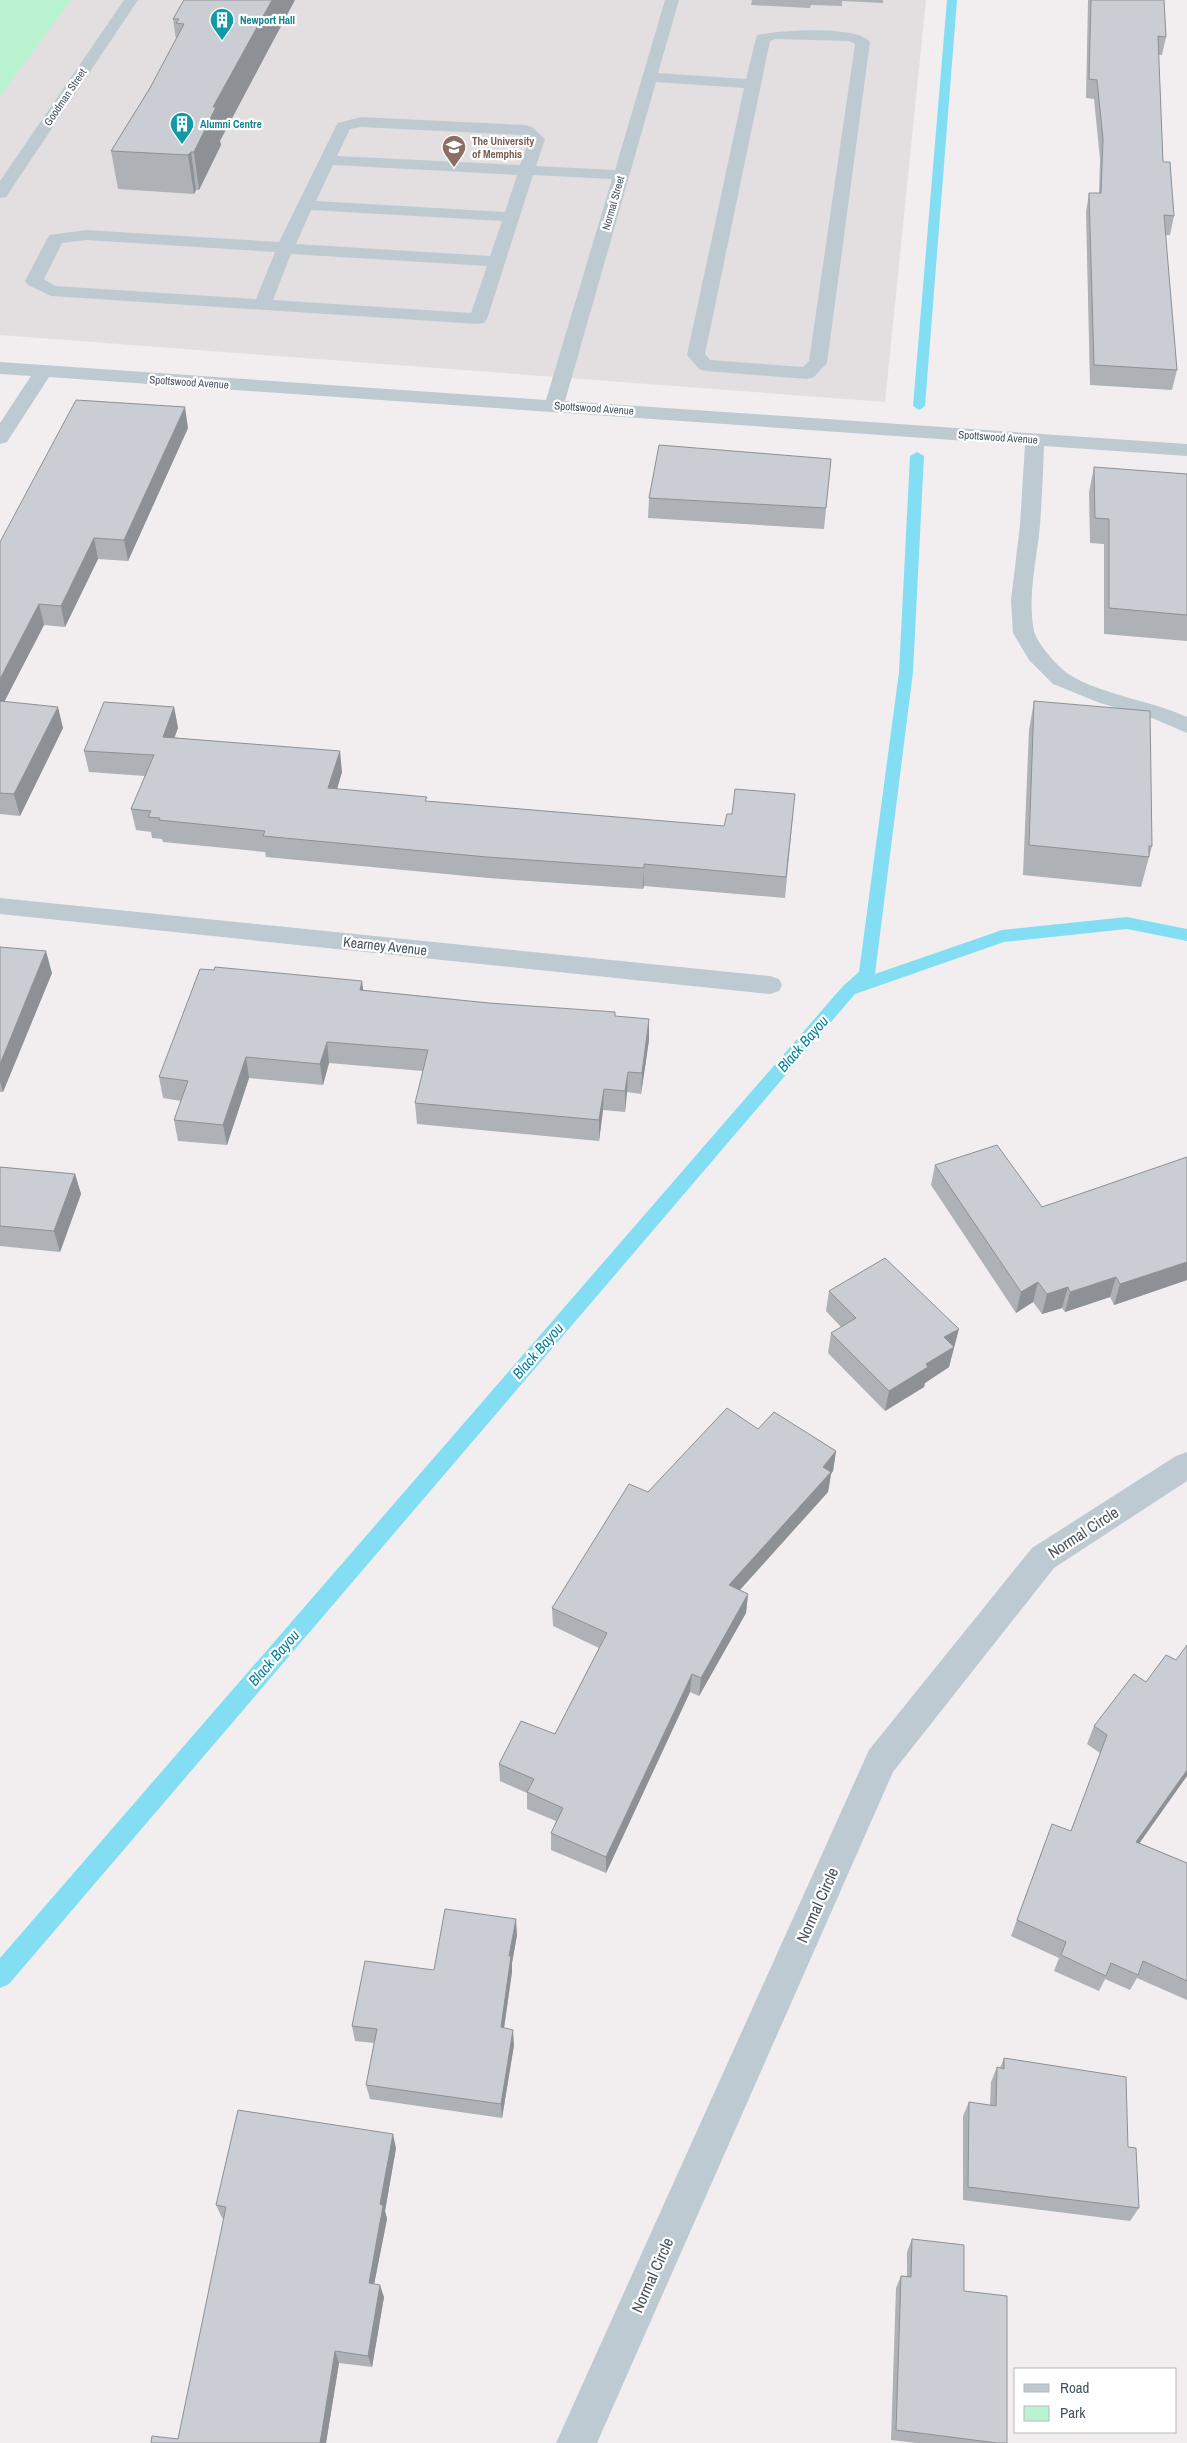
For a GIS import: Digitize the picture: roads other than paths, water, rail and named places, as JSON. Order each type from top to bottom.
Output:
[{"type":"street","name":"Goodman Street","points":[[0,193],[131,0]]},
{"type":"street","name":"Normal Street","points":[[554,406],[672,0]]},
{"type":"street","points":[[775,34],[852,37],[863,42],[818,363],[807,373],[704,365],[696,355],[753,84],[763,38],[775,34]]},
{"type":"street","points":[[650,77],[753,84]]},
{"type":"street","points":[[262,305],[285,248],[344,126],[361,122],[526,130],[537,139],[526,170],[497,262],[478,319],[262,305],[51,291],[34,280],[56,239],[86,235],[285,248],[497,262]]},
{"type":"street","points":[[327,160],[621,175]]},
{"type":"street","points":[[306,205],[511,217]]},
{"type":"street","name":"Spottswood Avenue","points":[[0,368],[1187,450]]},
{"type":"street","points":[[0,438],[43,372]]},
{"type":"street","points":[[1035,440],[1030,525],[1021,600],[1024,633],[1037,654],[1062,679],[1108,698],[1160,713],[1187,726]]},
{"type":"street","name":"Kearney Avenue","points":[[0,906],[770,985]]},
{"type":"street","name":"Normal Circle","points":[[576,2443],[881,1761],[1043,1558],[1187,1465]]},
{"type":"waterway","points":[[919,406],[952,0]]},
{"type":"waterway","points":[[852,988],[867,974],[906,672],[917,456]]},
{"type":"waterway","name":"Black Bayou","points":[[0,1976],[849,990],[1002,936],[1127,923],[1187,935]]},
{"type":"place","name":"Newport Hall","points":[[222,41]]},
{"type":"place","name":"Alumni Centre","points":[[182,145]]},
{"type":"place","name":"The University of Memphis","points":[[454,168]]}]
